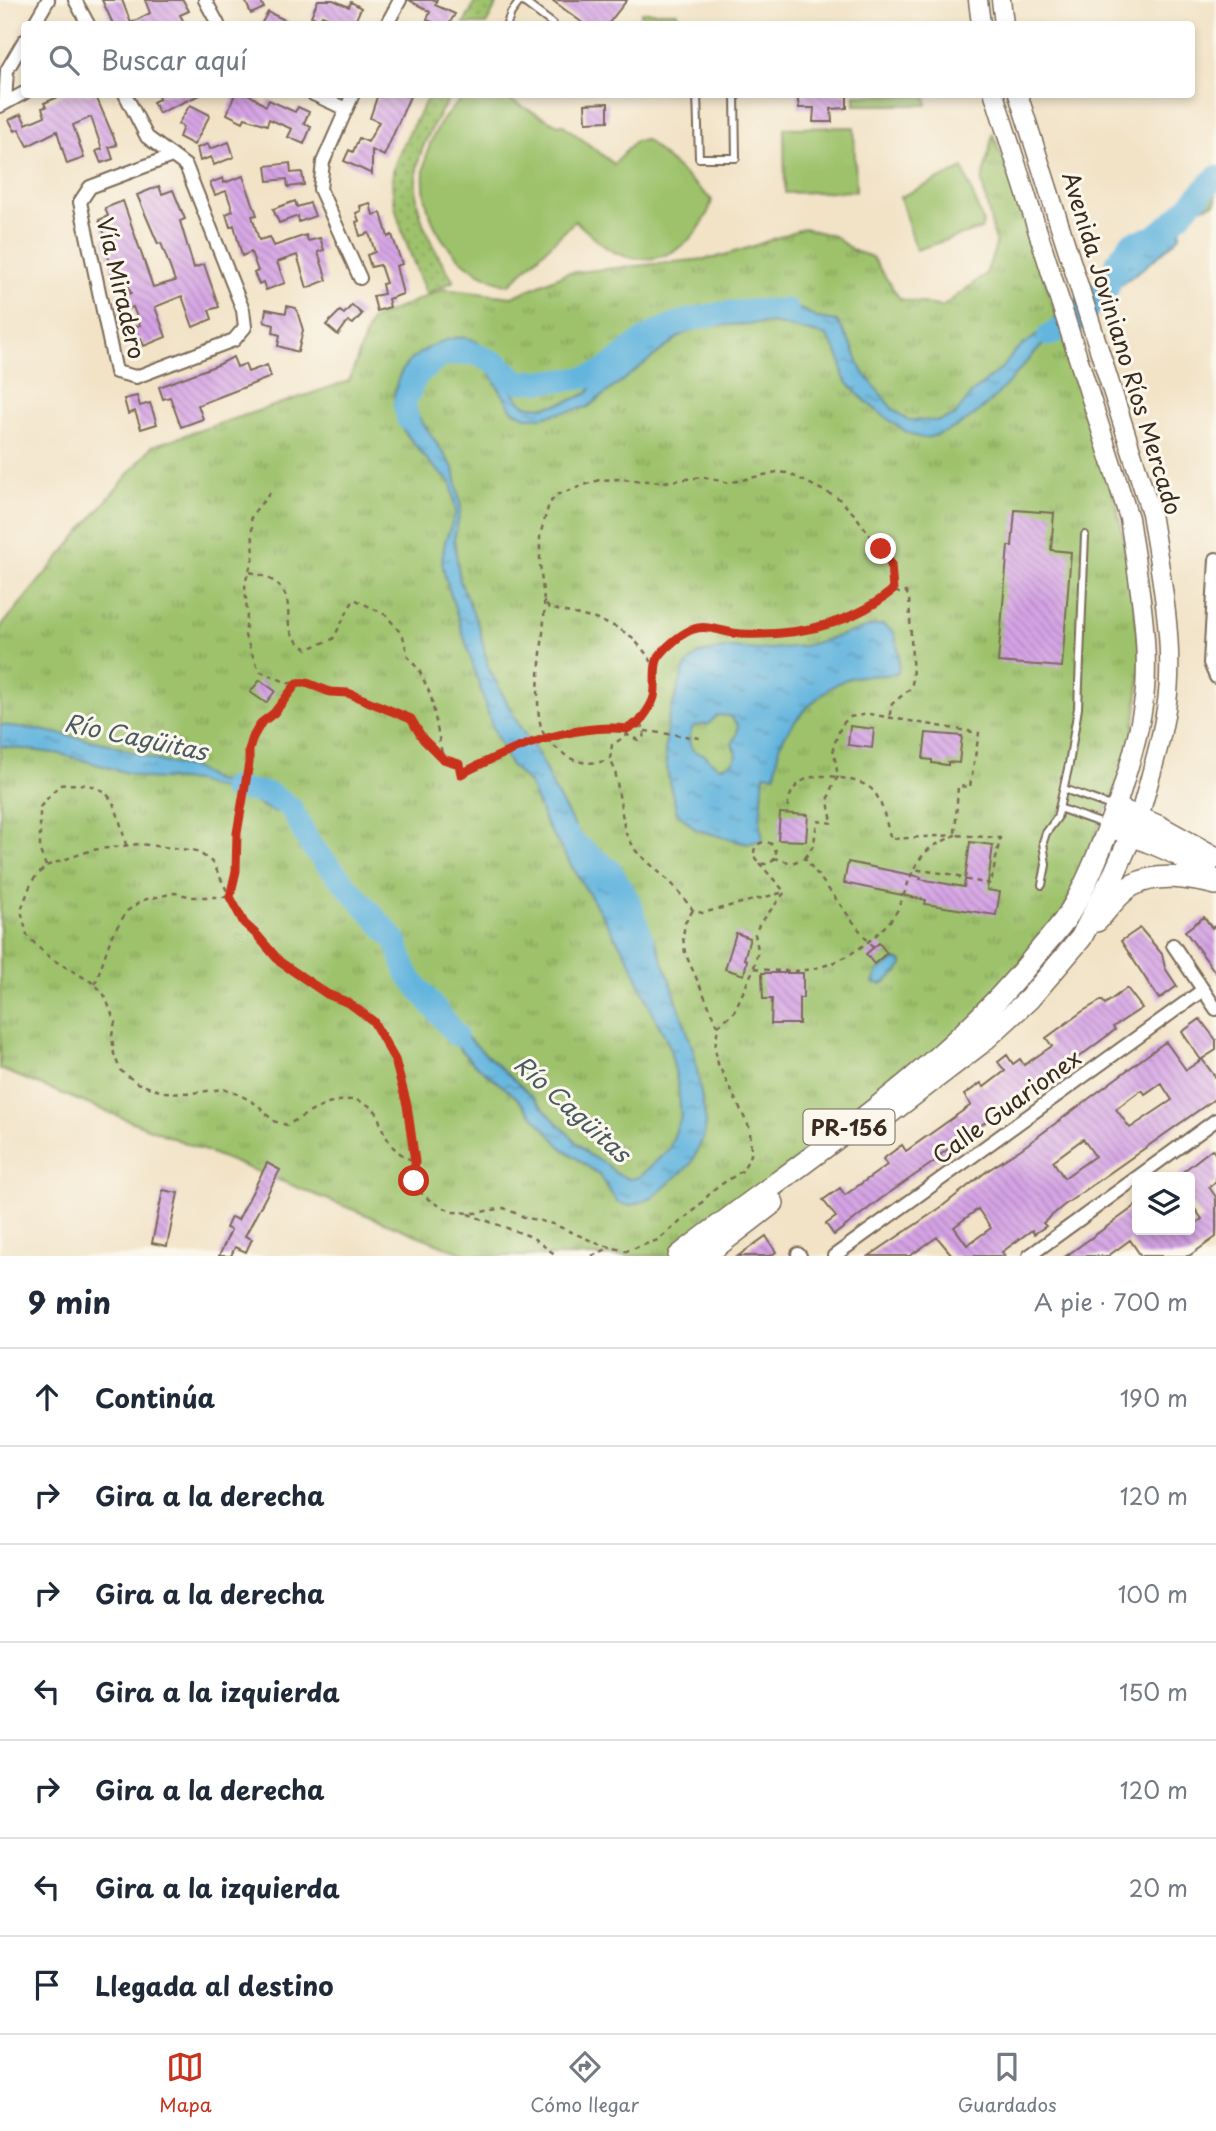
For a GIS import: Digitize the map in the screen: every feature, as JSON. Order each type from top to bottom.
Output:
[{"type":"main road","points":[[978,0],[981,21]]},
{"type":"main road","points":[[1001,0],[1004,21]]},
{"type":"main road","name":"Avenida Joviniano Ríos Mercado","points":[[707,1250],[958,1039],[1010,987],[1068,914],[1113,817],[1131,759],[1144,698],[1144,647],[1139,584],[1129,518],[995,98]]},
{"type":"main road","name":"Avenida Joviniano Ríos Mercado","points":[[679,1256],[707,1250],[980,1044],[1029,999],[1081,938],[1135,827],[1154,765],[1167,701],[1168,646],[1162,581],[1151,513],[1019,98]]},
{"type":"main road","points":[[1113,817],[1216,858]]},
{"type":"main road","points":[[1135,827],[1204,870],[1216,884]]},
{"type":"main road","points":[[1081,938],[1131,886],[1153,879],[1177,877],[1216,884]]},
{"type":"street","points":[[36,21],[48,0]]},
{"type":"street","points":[[75,0],[86,21]]},
{"type":"street","points":[[205,0],[216,21]]},
{"type":"street","points":[[388,21],[394,2]]},
{"type":"street","points":[[3,104],[7,71],[21,46]]},
{"type":"street","points":[[3,104],[21,95]]},
{"type":"street","name":"Vía Miradero","points":[[127,98],[147,137],[186,166],[243,310],[245,327],[234,340],[136,377],[116,372],[80,202],[90,187],[172,156]]},
{"type":"street","points":[[322,98],[346,109]]},
{"type":"street","points":[[351,98],[323,162],[320,189],[360,278]]},
{"type":"street","points":[[1216,559],[1210,663],[1216,677]]},
{"type":"street","points":[[1173,945],[1216,1009]]},
{"type":"street","name":"Calle Guarionex","points":[[834,1256],[1203,990]]},
{"type":"street","points":[[1029,1256],[1216,1120]]},
{"type":"lane","points":[[508,21],[521,0],[549,21]]},
{"type":"lane","points":[[697,98],[699,158],[736,158],[735,98]]},
{"type":"lane","points":[[1042,885],[1046,865],[1043,842],[1057,818],[1077,708],[1085,535]]},
{"type":"lane","points":[[1064,789],[1113,817]]},
{"type":"lane","points":[[1059,808],[1113,817]]},
{"type":"path","points":[[610,759],[592,763],[567,757],[546,739],[538,706],[545,625],[540,536],[549,504],[556,495],[599,480],[662,482],[704,477],[728,483],[777,472],[788,473],[838,498],[855,515],[891,564],[893,590]]},
{"type":"path","points":[[270,493],[251,516],[254,555],[245,583],[245,636],[259,671],[277,680],[307,683],[330,692],[348,693],[411,719],[423,739],[443,759],[459,764],[461,774],[485,762],[570,732],[607,727],[627,729],[638,724],[648,713],[653,698],[657,659],[661,653],[694,629],[738,634],[787,634],[830,624],[866,611],[893,590]]},
{"type":"path","points":[[248,572],[267,576],[279,585],[287,600],[287,620],[292,636],[307,649],[333,639],[354,599],[386,615],[403,636],[408,657],[419,670],[431,696],[443,759]]},
{"type":"path","points":[[889,718],[892,704],[911,688],[913,679],[909,597],[893,590]]},
{"type":"path","points":[[544,601],[550,608],[595,619],[632,637],[649,657],[656,671]]},
{"type":"path","points":[[230,897],[236,871],[237,833],[249,750],[261,723],[274,713],[297,683]]},
{"type":"path","points":[[838,777],[833,754],[841,726],[849,717],[869,714],[979,733],[971,787],[958,786],[955,835]]},
{"type":"path","points":[[638,724],[645,731]]},
{"type":"path","points":[[627,729],[627,736]]},
{"type":"path","points":[[627,736],[638,740],[643,737],[645,731]]},
{"type":"path","points":[[645,731],[700,738]]},
{"type":"path","points":[[627,736],[612,745],[610,759],[615,770],[625,832],[636,850],[673,885],[693,910],[702,914],[785,891]]},
{"type":"path","points":[[786,812],[789,796],[801,781],[820,774],[859,782],[875,793],[891,839],[955,835],[1000,838],[991,884],[916,868]]},
{"type":"path","points":[[774,858],[792,863],[805,858],[814,844],[817,821],[833,823],[827,800],[831,786],[838,777]]},
{"type":"path","points":[[46,866],[40,851],[40,807],[59,785],[80,783],[96,786],[107,793],[118,812],[126,845]]},
{"type":"path","points":[[754,968],[773,971],[813,970],[842,960],[868,942],[891,919],[927,851],[955,835]]},
{"type":"path","points":[[759,863],[766,864],[774,858],[775,851],[771,845],[761,843],[755,847],[754,854],[759,863],[785,891]]},
{"type":"path","points":[[415,1162],[392,1149],[380,1125],[378,1114],[363,1102],[343,1100],[330,1103],[317,1107],[287,1125],[273,1121],[258,1105],[223,1089],[191,1093],[162,1092],[137,1083],[120,1070],[114,1054],[112,1035],[115,1022],[105,996],[95,984],[50,958],[27,934],[21,909],[32,881],[46,866],[92,849],[126,845],[178,847],[197,851],[213,863],[223,887],[244,923],[280,962],[327,994],[349,1003],[373,1021],[395,1060],[407,1105],[415,1162],[414,1181],[419,1191],[432,1202],[453,1212],[504,1208],[626,1251],[658,1240],[714,1189],[742,1171],[751,1155],[750,1129],[718,1064],[715,1048],[718,1026],[685,954],[685,923],[693,910]]},
{"type":"path","points":[[805,858],[873,948]]},
{"type":"path","points":[[718,1026],[734,1012],[754,968],[758,950],[755,934],[785,891]]},
{"type":"path","points":[[95,984],[112,935],[127,911],[143,900],[175,893],[193,897],[230,897]]},
{"type":"path","points":[[466,1212],[532,1237],[557,1256]]},
{"type":"path","points":[[592,1256],[611,1247]]},
{"type":"green space","points":[[476,0],[499,0],[488,21],[466,21]]},
{"type":"green space","points":[[641,12],[677,12],[677,21],[641,21]]},
{"type":"green space","points":[[427,98],[448,98],[422,150],[416,175],[416,192],[418,207],[429,238],[454,281],[426,294],[397,214],[392,182],[400,151]]},
{"type":"green space","points":[[464,98],[506,98],[558,125],[562,124],[614,164],[635,141],[646,140],[712,200],[698,230],[687,241],[675,250],[646,259],[630,258],[614,252],[598,242],[575,221],[509,285],[479,272],[454,253],[437,230],[426,203],[424,174],[429,146],[444,119]]},
{"type":"green space","points":[[855,98],[926,98],[927,105],[855,105]]},
{"type":"green space","points":[[854,127],[856,191],[785,193],[784,128]]},
{"type":"green space","points":[[993,134],[1027,223],[1117,506],[1142,660],[1132,747],[1048,950],[1024,992],[693,1256],[469,1256],[0,1069],[0,628],[152,446],[349,381],[371,320],[443,289],[512,297],[567,273],[714,258],[804,228],[834,236],[852,250],[872,257],[900,299],[942,307],[986,274],[996,245],[982,182]]},
{"type":"green space","points":[[963,168],[983,222],[981,229],[916,250],[900,197]]},
{"type":"green space","points":[[1216,177],[1216,203],[1181,214]]},
{"type":"water","points":[[1181,214],[1180,236],[1165,250],[1051,337],[993,399],[972,417],[950,430],[930,437],[916,436],[906,431],[859,395],[845,379],[840,359],[827,336],[771,323],[703,326],[683,334],[588,407],[541,417],[526,417],[512,410],[480,354],[466,348],[432,360],[415,377],[409,388],[415,411],[454,469],[461,508],[454,539],[460,581],[480,630],[488,667],[521,729],[539,755],[555,791],[606,882],[656,943],[694,1052],[706,1123],[704,1136],[691,1164],[652,1198],[630,1206],[618,1203],[598,1174],[562,1148],[515,1096],[472,1062],[435,1013],[440,1009],[450,1022],[521,1086],[589,1155],[608,1165],[615,1173],[629,1179],[639,1177],[669,1149],[681,1117],[678,1085],[669,1045],[630,961],[546,824],[529,783],[510,765],[493,729],[442,561],[445,542],[456,512],[451,482],[438,472],[403,430],[398,420],[394,396],[402,371],[412,359],[429,347],[449,339],[469,338],[480,344],[522,403],[534,407],[550,406],[588,393],[610,361],[654,338],[682,319],[701,316],[717,308],[739,315],[754,313],[771,303],[784,304],[817,318],[837,321],[852,346],[861,369],[891,407],[907,420],[939,421],[954,416],[973,392],[1004,366],[1015,351],[1041,332],[1103,274],[1149,244]]},
{"type":"water","points":[[883,625],[894,632],[899,653],[898,673],[844,680],[821,695],[791,727],[779,748],[775,775],[764,774],[760,823],[763,840],[746,844],[695,829],[677,812],[669,782],[665,750],[668,720],[685,667],[698,654],[729,648],[760,650],[804,646]],"holes":[[[717,715],[730,716],[738,725],[732,744],[737,755],[733,762],[721,767],[693,750],[690,736],[694,726],[709,724]]]},
{"type":"water","points":[[0,725],[36,729],[109,744],[162,762],[194,768],[215,781],[249,786],[264,795],[290,802],[285,813],[271,811],[233,791],[196,781],[145,778],[61,754],[0,746]]},
{"type":"water","points":[[896,960],[903,965],[897,973],[882,984],[873,983],[878,971]]},
{"type":"building","points":[[102,0],[122,0],[130,21],[112,21]]},
{"type":"building","points":[[145,0],[183,0],[189,11],[180,15],[183,21],[135,21],[150,13]]},
{"type":"building","points":[[245,0],[260,0],[264,8],[251,14]]},
{"type":"building","points":[[318,0],[333,0],[349,7],[351,2],[361,8],[355,21],[339,21],[322,15],[320,20],[311,16]]},
{"type":"building","points":[[409,0],[437,0],[435,5],[455,14],[451,21],[430,21],[427,20],[430,12]]},
{"type":"building","points":[[552,0],[627,0],[610,21],[580,21]]},
{"type":"building","points":[[268,12],[287,21],[263,21]]},
{"type":"building","points":[[56,98],[97,98],[117,145],[109,147],[113,159],[101,163],[96,151],[102,149],[91,117],[73,125],[84,158],[67,164],[57,131],[28,146],[19,129],[15,131],[9,120],[21,114],[26,124],[45,116],[42,108],[46,107],[44,103]]},
{"type":"building","points":[[193,98],[159,113],[153,102],[159,99]]},
{"type":"building","points":[[233,98],[254,98],[266,106],[269,100],[295,112],[298,107],[309,112],[304,123],[311,127],[304,144],[288,137],[292,129],[269,119],[267,125],[245,118],[243,122],[227,114]]},
{"type":"building","points":[[377,98],[409,98],[384,156],[372,150],[372,174],[344,161],[349,150],[353,152],[359,138],[368,142],[379,122],[370,118]]},
{"type":"building","points":[[798,98],[847,98],[847,108],[831,109],[832,122],[813,122],[814,108],[799,108]]},
{"type":"building","points":[[608,103],[608,121],[586,122],[585,104]]},
{"type":"building","points":[[190,105],[210,115],[194,145],[179,137],[183,127],[178,124]]},
{"type":"building","points":[[229,142],[234,157],[214,165],[211,157],[200,161],[197,148],[208,144],[210,149]]},
{"type":"building","points":[[290,163],[291,173],[302,172],[304,185],[288,187],[287,179],[268,181],[266,166]]},
{"type":"building","points":[[243,176],[257,215],[252,216],[259,240],[270,237],[274,246],[306,235],[308,241],[320,238],[324,250],[318,252],[327,280],[307,288],[297,255],[277,262],[285,283],[266,290],[263,282],[259,284],[254,273],[258,271],[251,252],[242,256],[234,225],[230,227],[226,214],[233,211],[226,191],[215,195],[210,183],[223,178],[224,183]]},
{"type":"building","points":[[159,186],[162,194],[173,190],[185,219],[180,221],[194,268],[204,264],[219,307],[209,310],[212,319],[193,327],[182,296],[155,307],[166,337],[144,346],[141,338],[131,342],[127,329],[140,325],[133,307],[121,311],[117,298],[131,293],[124,274],[114,278],[99,220],[108,216],[105,208],[123,201],[153,287],[175,281],[161,243],[158,244],[137,195]]},
{"type":"building","points":[[295,201],[297,207],[310,203],[315,216],[299,222],[298,216],[279,223],[273,209]]},
{"type":"building","points":[[370,203],[373,215],[381,213],[388,237],[392,235],[402,264],[396,266],[403,294],[388,299],[390,307],[377,311],[373,296],[384,294],[382,284],[386,283],[380,265],[371,267],[367,255],[375,252],[369,233],[360,236],[356,222],[359,221],[356,213],[361,211],[360,206]]},
{"type":"building","points":[[352,305],[362,314],[353,324],[348,321],[338,335],[326,325],[340,311],[344,314]]},
{"type":"building","points":[[287,306],[296,308],[303,330],[298,352],[278,346],[280,335],[273,333],[274,325],[264,322],[266,309],[286,313]]},
{"type":"building","points":[[233,357],[237,367],[245,364],[248,372],[267,365],[271,377],[198,405],[203,419],[181,427],[170,397],[163,399],[159,387]]},
{"type":"building","points":[[137,396],[140,406],[150,403],[157,424],[141,429],[135,411],[128,414],[124,399]]},
{"type":"building","points":[[1015,510],[1054,513],[1051,550],[1071,552],[1062,667],[998,662],[1008,546],[1012,546]]},
{"type":"building","points":[[260,680],[275,691],[266,703],[250,692]]},
{"type":"building","points":[[850,726],[874,729],[872,748],[848,745]]},
{"type":"building","points":[[926,733],[962,736],[959,763],[948,762],[948,765],[923,759]]},
{"type":"building","points":[[780,813],[808,815],[806,841],[778,840]]},
{"type":"building","points":[[970,842],[993,845],[987,890],[1000,892],[996,915],[925,904],[926,900],[844,883],[848,862],[964,887]]},
{"type":"building","points":[[1204,917],[1212,928],[1216,925],[1216,973],[1185,931]]},
{"type":"building","points":[[1140,928],[1162,954],[1165,968],[1177,986],[1159,999],[1121,941]]},
{"type":"building","points":[[736,933],[750,938],[744,959],[747,960],[744,975],[725,969]]},
{"type":"building","points":[[879,943],[887,953],[874,964],[866,954]]},
{"type":"building","points":[[762,973],[803,973],[799,1024],[771,1024],[772,999],[763,999]]},
{"type":"building","points":[[1127,988],[1142,1008],[834,1235],[826,1224],[836,1217],[823,1200],[840,1188],[845,1195],[887,1165],[883,1159],[902,1145],[906,1151],[971,1105],[964,1095],[981,1083],[984,1087],[1005,1071],[998,1062],[1007,1055],[1013,1064],[1020,1059],[1024,1065],[1052,1046],[1046,1038],[1083,1011],[1102,1000],[1105,1004]]},
{"type":"building","points":[[1200,1019],[1216,1040],[1216,1050],[1202,1059],[1216,1078],[1216,1098],[1063,1206],[1043,1223],[1046,1226],[1034,1234],[1032,1230],[1002,1252],[1005,1256],[951,1256],[937,1237],[910,1256],[869,1256],[940,1208],[1166,1042],[1186,1070],[1201,1060],[1182,1032]],"holes":[[[1161,1083],[1172,1100],[1130,1128],[1116,1109],[1140,1091],[1145,1094]],[[1083,1139],[1095,1156],[1064,1178],[1053,1161]],[[978,1209],[991,1228],[967,1245],[954,1227]]]},
{"type":"building","points":[[1212,1149],[1216,1155],[1216,1182],[1209,1187],[1216,1197],[1216,1237],[1189,1256],[1141,1256],[1130,1240],[1108,1256],[1066,1256],[1132,1209],[1132,1235],[1195,1235],[1195,1224],[1202,1219],[1195,1209],[1195,1172],[1182,1172]]},
{"type":"building","points":[[267,1163],[280,1170],[245,1236],[252,1239],[246,1252],[235,1247],[231,1256],[219,1256],[231,1230],[226,1228],[231,1217],[238,1220]]},
{"type":"building","points":[[163,1190],[178,1193],[167,1246],[152,1243]]},
{"type":"building","points":[[766,1236],[776,1252],[770,1256],[738,1256]]},
{"type":"waterway","name":"Río Cagüitas","points":[[1049,335],[1076,321],[1107,290],[1117,261],[1131,243],[1154,237],[1181,214],[1216,177]]},
{"type":"waterway","name":"Río Cagüitas","points":[[408,419],[404,404],[417,375],[443,355],[473,353],[497,363],[519,382],[571,380],[599,373],[644,339],[676,324],[723,313],[787,310]]},
{"type":"waterway","name":"Río Cagüitas","points":[[232,788],[270,794],[291,808],[311,846],[396,941],[407,974],[456,1035]]},
{"type":"waterway","name":"Río Cagüitas","points":[[568,836],[611,871],[629,901],[643,942]]},
{"type":"route","points":[[414,1181],[415,1162],[407,1105],[395,1060],[373,1021],[349,1003],[301,979],[274,957],[244,923],[230,897],[236,871],[237,833],[249,750],[261,723],[284,702],[297,683],[307,683],[330,692],[348,693],[411,719],[423,739],[443,759],[459,764],[461,774],[485,762],[575,730],[595,727],[627,729],[638,724],[648,713],[653,698],[657,659],[684,635],[694,629],[738,634],[787,634],[818,628],[866,611],[893,590],[891,564],[881,549]]}]
